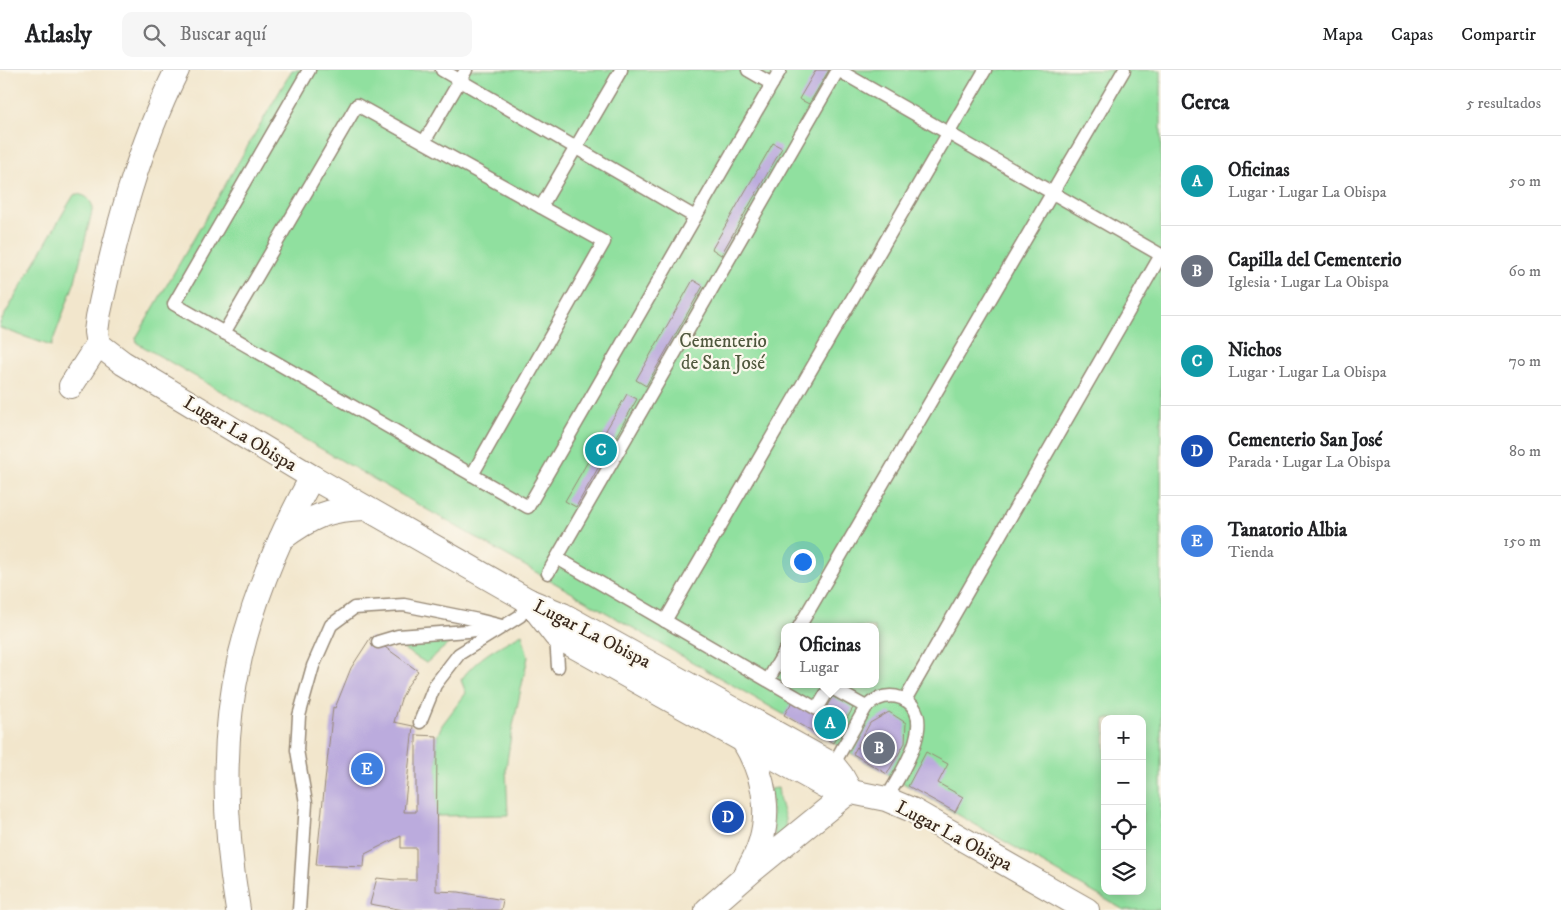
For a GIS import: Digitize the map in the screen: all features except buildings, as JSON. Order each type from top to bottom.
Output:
[{"type":"street","points":[[70,386],[98,344],[96,332],[98,317],[118,227],[139,159],[159,105],[177,70]]},
{"type":"street","name":"Lugar La Obispa","points":[[98,344],[123,363],[312,477],[529,602],[564,615],[833,765],[850,791],[886,799],[912,810],[1088,910]]},
{"type":"street","points":[[238,910],[231,859],[227,796],[232,707],[240,657],[268,568],[292,513],[312,477]]},
{"type":"street","points":[[281,539],[303,523],[320,515],[342,508],[365,508]]},
{"type":"street","points":[[529,602],[556,636],[827,787],[850,791]]},
{"type":"street","points":[[741,881],[754,859],[763,837],[765,814],[765,798],[760,778],[753,757],[743,740]]},
{"type":"street","points":[[707,910],[850,791]]},
{"type":"lane","points":[[309,70],[174,304],[528,507],[780,70]]},
{"type":"lane","points":[[442,70],[463,75],[576,148],[695,217]]},
{"type":"lane","points":[[541,207],[621,70]]},
{"type":"lane","points":[[748,70],[772,84]]},
{"type":"lane","points":[[548,573],[838,70],[1161,255],[905,700]]},
{"type":"lane","points":[[665,622],[985,70]]},
{"type":"lane","points":[[801,623],[1124,70]]},
{"type":"lane","points":[[424,142],[463,75]]},
{"type":"lane","points":[[224,333],[357,105],[604,242],[472,475]]},
{"type":"lane","points":[[557,558],[781,688]]},
{"type":"lane","points":[[420,722],[435,685],[459,654],[520,616],[529,602]]},
{"type":"lane","points":[[299,910],[306,803],[297,750],[299,716],[313,666],[331,625],[354,608],[404,605],[502,626]]},
{"type":"lane","points":[[378,642],[398,636],[468,631],[502,626]]},
{"type":"lane","points":[[556,636],[558,667]]},
{"type":"lane","points":[[768,680],[781,659]]},
{"type":"lane","points":[[782,688],[817,709],[829,688]]},
{"type":"lane","points":[[832,688],[866,708]]},
{"type":"lane","points":[[833,765],[866,708],[873,701],[881,697],[890,696],[905,700],[912,706],[916,715],[918,733],[911,754],[886,799]]},
{"type":"green space","name":"Cementerio de San José","points":[[292,70],[1161,70],[1161,910],[1124,910],[137,343],[136,338]]},
{"type":"green space","points":[[77,194],[87,198],[93,207],[75,281],[51,346],[0,328],[0,323],[66,208],[74,195]]},
{"type":"green space","points":[[522,634],[528,657],[511,735],[506,768],[508,815],[436,816],[437,736],[442,725],[466,693],[461,680],[481,659],[496,648]]},
{"type":"green space","points":[[424,639],[454,639],[426,663],[394,643]]},
{"type":"green space","points":[[778,788],[785,821],[784,829],[779,836],[774,835],[770,789]]},
{"type":"place","name":"Nichos","points":[[601,450]]},
{"type":"place","name":"Oficinas","points":[[830,723]]},
{"type":"place","name":"Capilla del Cementerio","points":[[879,748]]},
{"type":"place","name":"Tanatorio Albia","points":[[367,769]]},
{"type":"place","name":"Cementerio San José","points":[[728,817]]}]
